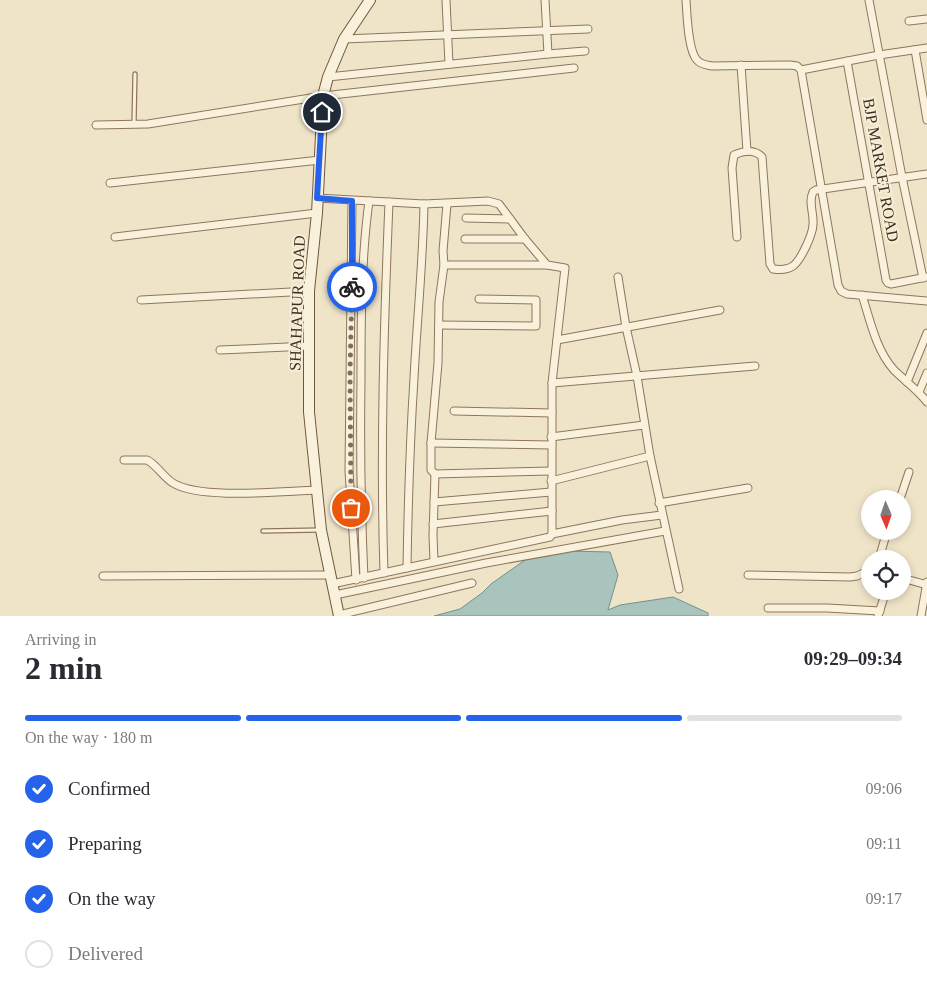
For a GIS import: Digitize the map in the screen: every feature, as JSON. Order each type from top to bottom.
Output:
[{"type":"main road","name":"SHAHAPUR ROAD","points":[[339,615],[321,530],[309,412],[309,291],[317,213],[323,96],[328,77],[344,39],[370,0]]},
{"type":"street","points":[[446,0],[449,64]]},
{"type":"street","points":[[545,0],[548,54]]},
{"type":"street","points":[[686,0],[691,47],[697,61],[712,66],[790,65],[797,66],[801,70],[838,285],[841,291],[847,294],[927,301]]},
{"type":"street","points":[[869,0],[902,177],[925,277]]},
{"type":"street","points":[[909,22],[927,19]]},
{"type":"street","points":[[344,39],[588,28]]},
{"type":"street","points":[[801,70],[878,55],[927,48]]},
{"type":"street","points":[[915,50],[927,120]]},
{"type":"street","points":[[328,77],[585,51]]},
{"type":"street","name":"BJP MARKET ROAD","points":[[847,61],[886,280],[888,283],[925,277]]},
{"type":"street","points":[[741,65],[747,151]]},
{"type":"street","points":[[96,125],[134,126],[323,96],[574,68]]},
{"type":"street","points":[[737,237],[732,161],[734,155],[747,151],[759,154],[763,161],[770,264],[774,269],[786,269],[796,263],[807,243],[812,230],[812,192],[927,174]]},
{"type":"street","points":[[110,183],[320,160]]},
{"type":"street","points":[[317,198],[424,204],[488,202],[499,204],[547,265]]},
{"type":"street","points":[[352,201],[349,471],[356,580]]},
{"type":"street","points":[[364,578],[361,512],[361,336],[363,258],[369,201]]},
{"type":"street","points":[[384,572],[382,376],[389,202]]},
{"type":"street","points":[[407,568],[413,404],[424,204]]},
{"type":"street","points":[[447,204],[443,251],[444,264],[439,302],[438,363],[430,470],[435,474],[551,471]]},
{"type":"street","points":[[115,237],[317,213]]},
{"type":"street","points":[[466,218],[510,218]]},
{"type":"street","points":[[465,239],[525,239]]},
{"type":"street","points":[[444,264],[547,265],[565,268],[552,383],[552,534]]},
{"type":"street","points":[[618,277],[659,503],[679,589]]},
{"type":"street","points":[[140,300],[309,291]]},
{"type":"street","points":[[862,295],[883,355],[893,369],[919,392],[927,402]]},
{"type":"street","points":[[439,325],[536,326],[536,300],[479,298]]},
{"type":"street","points":[[557,340],[720,310]]},
{"type":"street","points":[[907,382],[927,334]]},
{"type":"street","points":[[220,350],[309,346]]},
{"type":"street","points":[[552,383],[755,366]]},
{"type":"street","points":[[919,392],[927,373]]},
{"type":"street","points":[[454,412],[552,413]]},
{"type":"street","points":[[431,443],[552,441],[644,425]]},
{"type":"street","points":[[551,481],[650,456]]},
{"type":"street","points":[[124,460],[148,460],[172,483],[184,488],[202,491],[234,493],[317,490]]},
{"type":"street","points":[[903,490],[909,472]]},
{"type":"street","points":[[434,561],[435,474]]},
{"type":"street","points":[[659,503],[748,488]]},
{"type":"street","points":[[434,502],[551,492]]},
{"type":"street","points":[[433,524],[552,511]]},
{"type":"street","points":[[103,576],[356,580],[434,561],[546,539],[552,534],[662,514]]},
{"type":"street","points":[[335,595],[486,563],[665,531]]},
{"type":"street","points":[[748,575],[850,577],[861,574]]},
{"type":"street","points":[[911,580],[927,584],[921,616]]},
{"type":"street","points":[[339,615],[472,583]]},
{"type":"street","points":[[768,608],[827,608],[879,613],[883,600]]},
{"type":"lane","points":[[134,126],[135,74]]},
{"type":"lane","points":[[263,531],[321,530]]},
{"type":"water","points":[[568,551],[610,552],[618,575],[608,610],[620,605],[673,597],[708,613],[708,616],[434,616],[460,609],[532,555]]},
{"type":"way so far","points":[[351,508],[349,471],[352,287]]},
{"type":"route","points":[[322,112],[317,198],[352,201],[352,287]]}]
